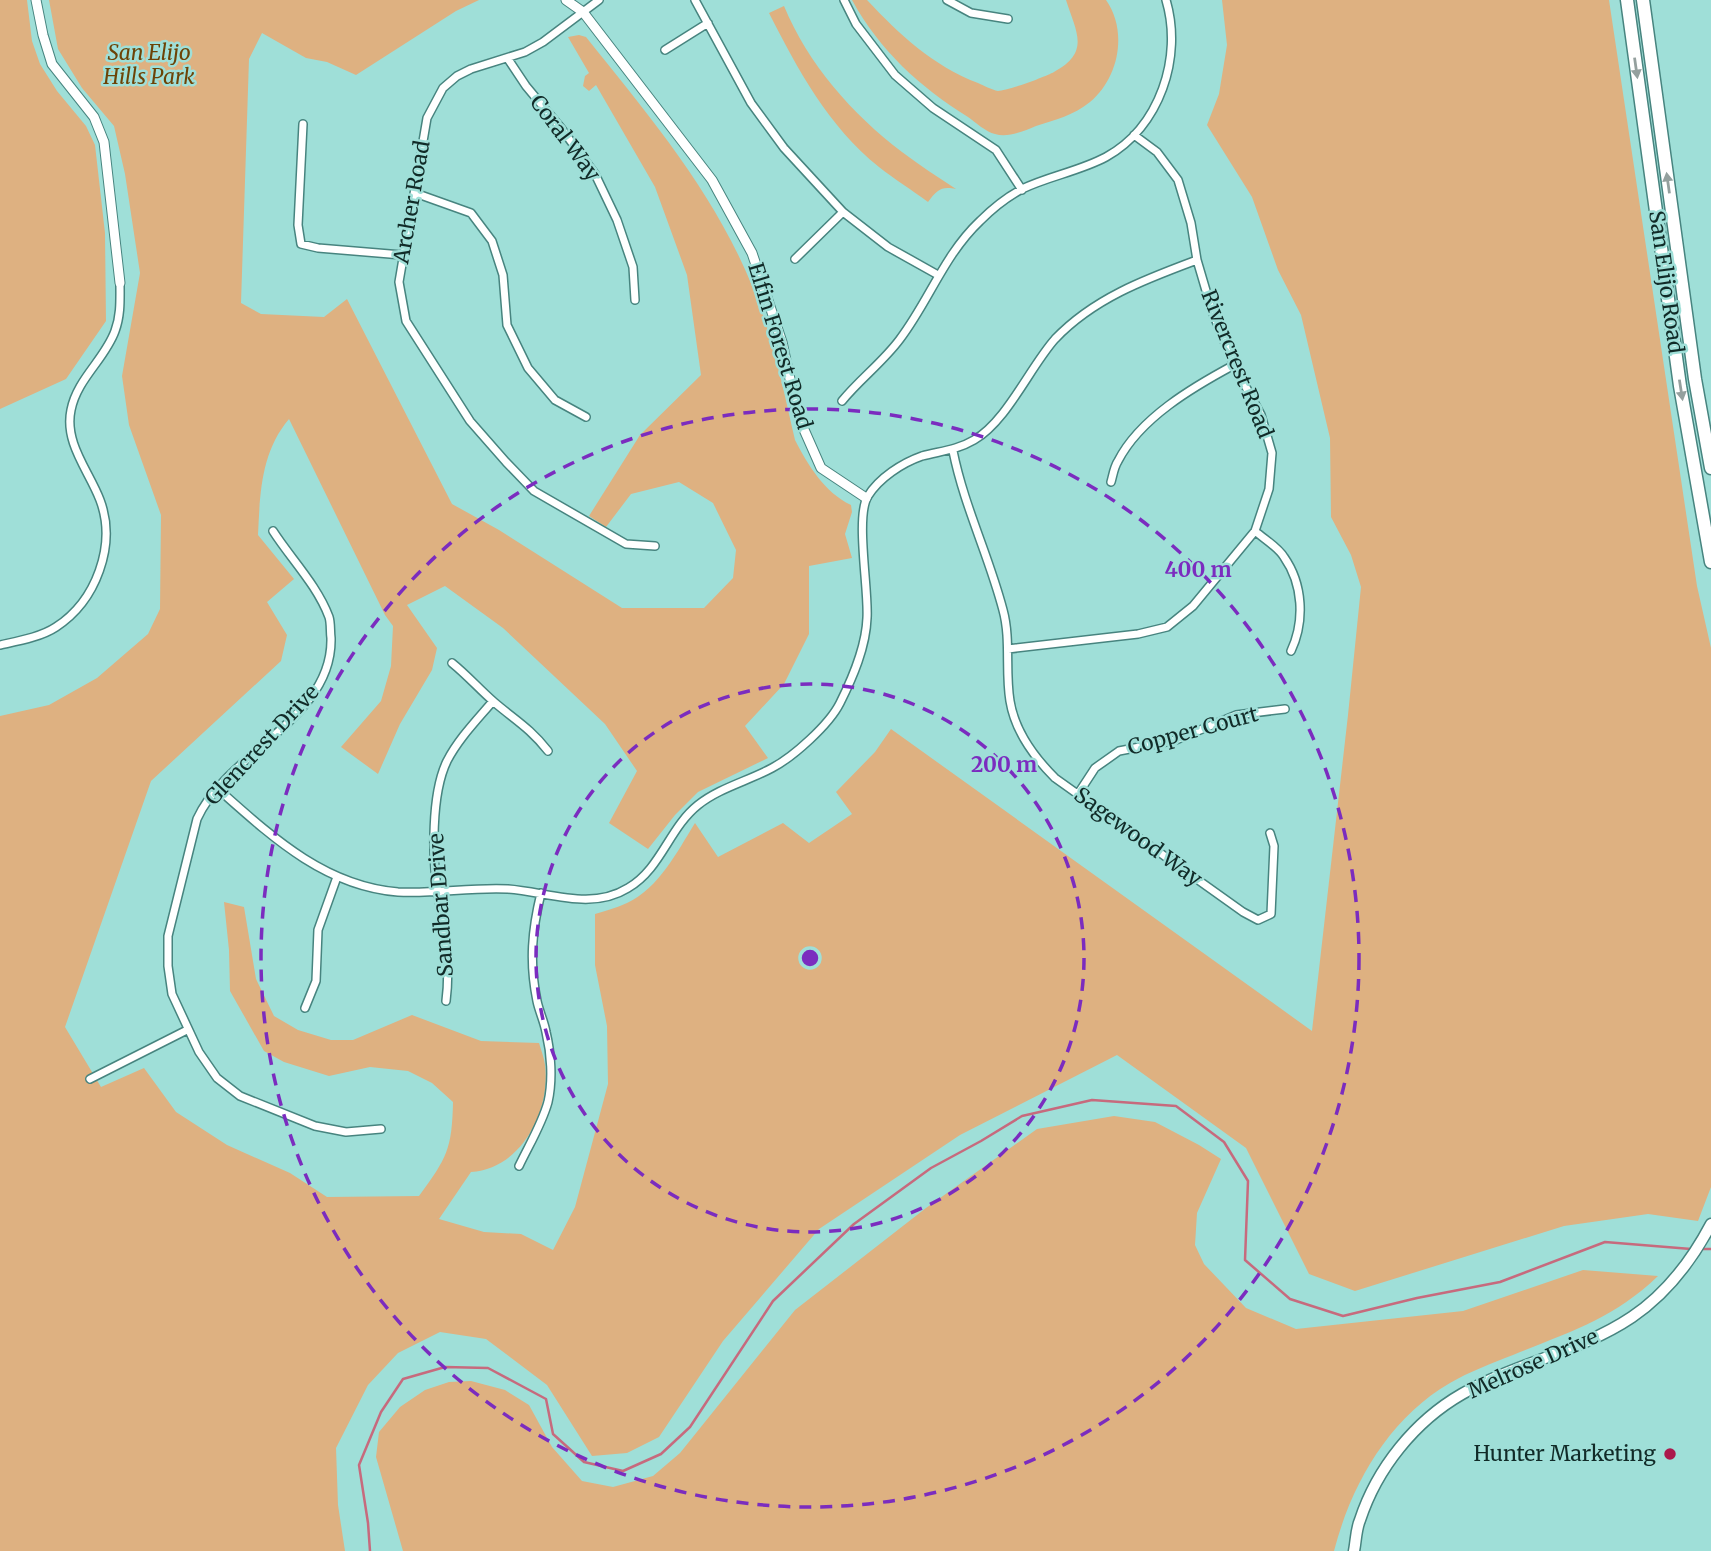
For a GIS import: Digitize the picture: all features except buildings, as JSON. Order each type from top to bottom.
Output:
[{"type":"main road","name":"San Elijo Road","points":[[1627,0],[1680,386],[1711,562]]},
{"type":"main road","name":"San Elijo Road","points":[[1643,0],[1695,379],[1711,468]]},
{"type":"main road","name":"Melrose Drive","points":[[1354,1551],[1359,1520],[1381,1474],[1413,1431],[1462,1395],[1587,1341],[1633,1316],[1677,1275],[1691,1258],[1710,1226]]},
{"type":"street","points":[[0,645],[55,628],[82,604],[100,572],[106,534],[101,502],[73,443],[71,411],[82,382],[114,334],[120,317],[120,283],[104,142],[94,117],[52,64],[36,0]]},
{"type":"street","points":[[566,0],[583,12]]},
{"type":"street","points":[[578,0],[583,12]]},
{"type":"street","name":"Archer Road","points":[[599,0],[543,42],[508,59],[471,69],[443,88],[426,118],[399,282],[406,321],[470,421],[534,491],[626,544],[655,546]]},
{"type":"street","points":[[695,0],[751,103],[784,148],[843,212],[888,247],[938,275]]},
{"type":"street","points":[[844,0],[856,24],[894,75],[933,108],[996,150],[1022,190]]},
{"type":"street","points":[[947,0],[971,13],[1008,19]]},
{"type":"street","points":[[842,401],[858,381],[900,340],[938,275],[979,222],[1022,190],[1104,158],[1134,135],[1153,108],[1168,77],[1172,52],[1166,0]]},
{"type":"street","name":"Elfin Forest Road","points":[[583,12],[712,180],[752,253],[782,342],[798,416],[821,468],[866,498]]},
{"type":"street","points":[[665,50],[708,23]]},
{"type":"street","name":"Coral Way","points":[[508,59],[595,174],[617,220],[633,267],[635,300]]},
{"type":"street","points":[[303,124],[298,225],[301,244],[402,256]]},
{"type":"street","name":"Rivercrest Road","points":[[1008,649],[1138,634],[1167,627],[1193,606],[1255,531],[1269,489],[1272,453],[1261,415],[1234,365],[1212,311],[1178,180],[1157,152],[1134,135]]},
{"type":"street","points":[[415,193],[471,213],[492,241],[503,275],[507,325],[528,368],[555,400],[586,417]]},
{"type":"street","points":[[794,259],[843,212]]},
{"type":"street","points":[[218,789],[272,837],[305,861],[337,877],[367,887],[400,892],[508,889],[578,899],[605,899],[630,887],[653,867],[676,830],[698,804],[774,767],[810,739],[838,707],[857,667],[867,620],[863,525],[866,498],[889,473],[921,456],[953,451],[978,438],[993,423],[1055,340],[1086,311],[1129,286],[1197,260]]},
{"type":"street","points":[[1111,482],[1118,461],[1134,439],[1159,413],[1194,386],[1234,365]]},
{"type":"street","name":"Sagewood Way","points":[[953,451],[959,483],[1004,613],[1010,701],[1020,732],[1036,759],[1055,778],[1242,912],[1258,920],[1270,914],[1274,846],[1270,833]]},
{"type":"street","name":"Glencrest Drive","points":[[273,531],[318,594],[330,619],[331,650],[324,677],[310,699],[218,789],[204,805],[197,819],[168,936],[167,966],[172,994],[187,1030],[217,1078],[240,1096],[315,1126],[346,1132],[381,1129]]},
{"type":"street","points":[[1255,531],[1283,555],[1297,581],[1300,608],[1298,635],[1291,651]]},
{"type":"street","points":[[452,663],[467,674],[493,701],[534,732],[548,751]]},
{"type":"street","name":"Sandbar Drive","points":[[446,1001],[449,975],[437,891],[437,792],[446,762],[465,733],[493,701]]},
{"type":"street","name":"Copper Court","points":[[1078,794],[1095,768],[1119,751],[1176,740],[1236,715],[1285,709]]},
{"type":"street","points":[[305,1008],[316,981],[318,930],[337,877]]},
{"type":"street","points":[[519,1166],[537,1132],[548,1101],[551,1070],[547,1034],[537,1001],[533,967],[532,932],[541,893]]},
{"type":"street","points":[[90,1079],[187,1030]]},
{"type":"green space","points":[[0,0],[27,0],[32,41],[40,64],[57,91],[86,126],[95,145],[105,233],[106,321],[66,379],[0,409]]},
{"type":"green space","name":"San Elijo Hills Park","points":[[49,0],[479,0],[456,11],[356,75],[327,62],[306,58],[262,33],[249,59],[241,303],[261,314],[324,317],[347,299],[452,504],[499,530],[622,608],[704,608],[733,578],[736,550],[713,503],[679,482],[631,494],[606,527],[589,516],[640,435],[701,375],[687,275],[655,187],[596,85],[589,91],[583,86],[585,76],[589,73],[568,37],[586,37],[687,168],[730,238],[763,315],[777,361],[795,440],[811,468],[825,485],[841,500],[851,505],[852,512],[845,534],[852,558],[809,566],[809,634],[784,684],[745,726],[768,758],[698,792],[675,815],[648,849],[609,823],[637,771],[605,724],[503,628],[445,586],[407,605],[437,648],[432,670],[400,724],[378,774],[341,747],[381,701],[391,666],[393,626],[385,615],[289,419],[267,459],[261,489],[258,535],[294,579],[267,602],[287,635],[281,661],[151,781],[65,1027],[101,1087],[144,1068],[176,1112],[227,1145],[290,1173],[327,1197],[419,1196],[446,1152],[453,1102],[432,1083],[408,1071],[370,1067],[329,1076],[284,1062],[264,1051],[230,991],[224,902],[244,907],[256,979],[274,1016],[298,1030],[331,1040],[353,1040],[412,1015],[481,1041],[539,1043],[545,1062],[546,1083],[543,1101],[529,1135],[505,1160],[489,1168],[471,1172],[439,1219],[484,1232],[521,1234],[553,1250],[575,1207],[608,1084],[607,1026],[595,965],[595,914],[627,903],[649,888],[674,857],[695,823],[718,857],[783,823],[809,843],[852,814],[836,792],[875,752],[891,729],[1312,1031],[1361,587],[1351,555],[1331,517],[1330,438],[1301,315],[1278,270],[1252,197],[1207,125],[1219,94],[1227,45],[1222,0],[1609,0],[1697,586],[1711,648],[1711,1187],[1698,1221],[1648,1214],[1564,1226],[1355,1291],[1309,1274],[1246,1148],[1117,1055],[960,1135],[819,1229],[723,1341],[659,1437],[627,1453],[592,1456],[547,1385],[486,1339],[440,1332],[398,1353],[368,1385],[336,1448],[338,1505],[345,1551],[0,1551],[0,716],[49,705],[97,678],[148,634],[160,609],[161,515],[129,425],[122,376],[140,273],[125,174],[114,126],[82,88],[58,49]]},
{"type":"green space","points":[[852,0],[867,0],[904,37],[946,68],[998,91],[1049,74],[1073,57],[1078,40],[1066,0],[1106,0],[1117,26],[1117,54],[1108,80],[1084,107],[1021,132],[995,134],[934,93],[902,66],[875,36]]},
{"type":"green space","points":[[784,6],[819,68],[849,104],[902,152],[956,189],[940,190],[928,202],[879,167],[844,134],[803,76],[769,13]]},
{"type":"green space","points":[[1114,1116],[1155,1122],[1221,1159],[1197,1213],[1195,1245],[1204,1264],[1246,1308],[1296,1329],[1463,1311],[1583,1270],[1658,1276],[1624,1304],[1607,1314],[1473,1371],[1428,1398],[1391,1434],[1376,1455],[1351,1502],[1334,1551],[403,1551],[376,1457],[379,1432],[400,1407],[425,1390],[449,1382],[471,1381],[505,1390],[529,1405],[552,1447],[582,1481],[613,1487],[653,1476],[680,1453],[795,1310],[926,1208],[1037,1129]]},
{"type":"waterway","points":[[370,1551],[359,1465],[381,1412],[403,1379],[445,1367],[488,1368],[546,1399],[553,1434],[584,1462],[623,1471],[661,1454],[690,1427],[773,1301],[854,1224],[931,1168],[1022,1116],[1092,1100],[1176,1106],[1224,1142],[1248,1181],[1245,1260],[1290,1299],[1343,1316],[1500,1282],[1605,1242],[1691,1249]]},
{"type":"waterway","points":[[1701,1249],[1711,1249]]},
{"type":"place","name":"Hunter Marketing","points":[[1670,1454]]}]
